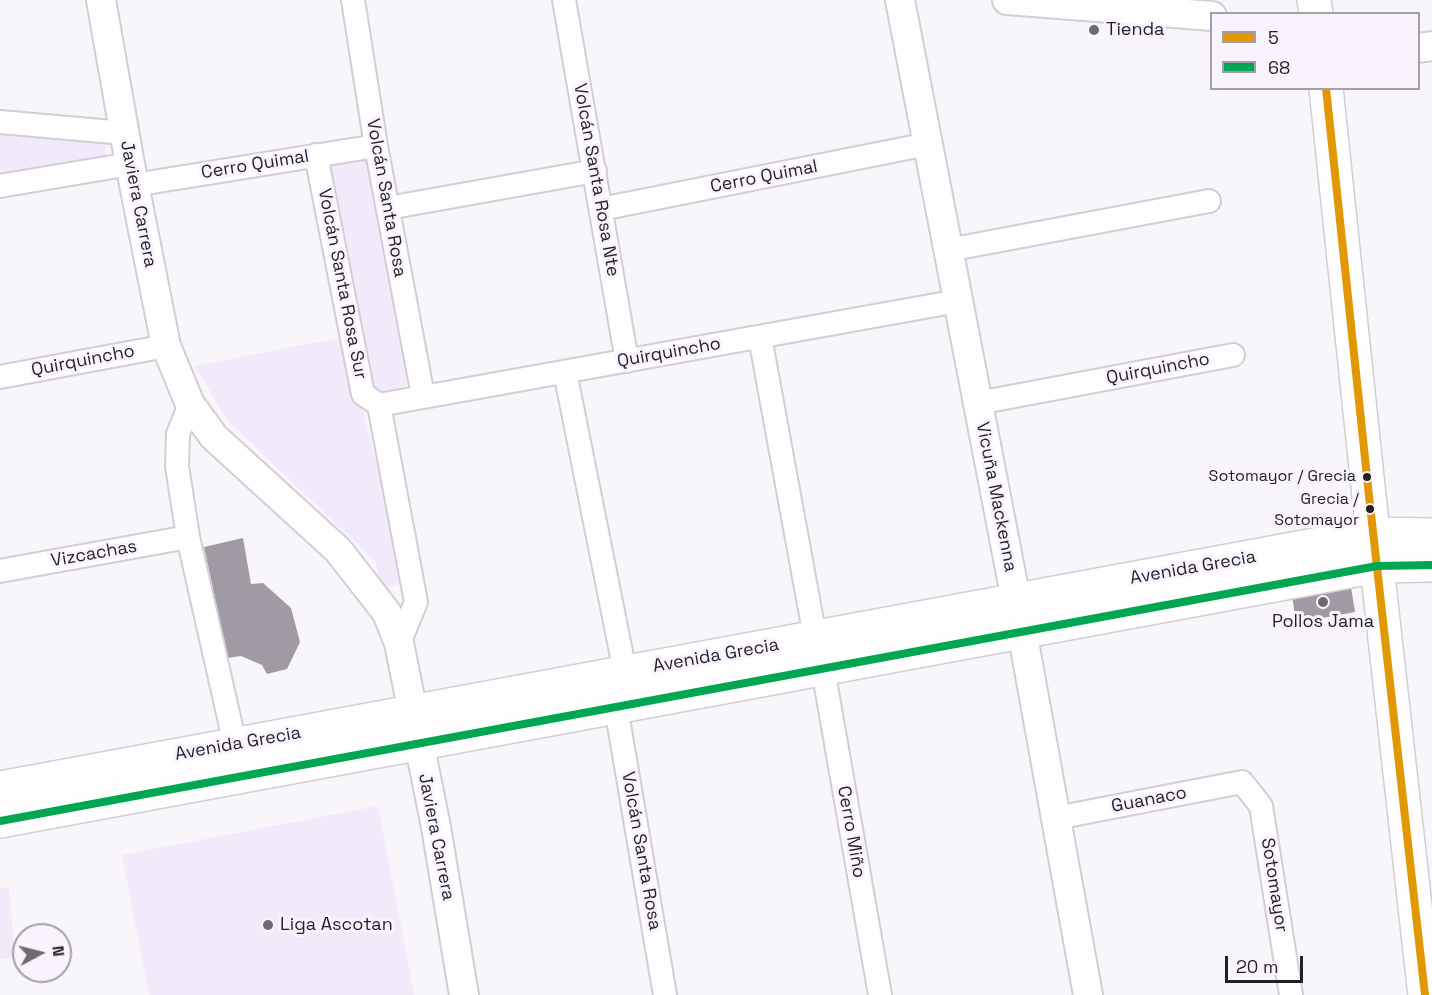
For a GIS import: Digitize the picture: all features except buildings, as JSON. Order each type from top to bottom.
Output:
[{"type":"main road","points":[[1326,90],[1375,550],[1427,961],[1425,995]]},
{"type":"main road","name":"Avenida Grecia","points":[[0,788],[815,637],[1019,616],[1375,550],[1432,535]]},
{"type":"main road","name":"Avenida Grecia","points":[[1375,550],[1432,565]]},
{"type":"main road","name":"Avenida Grecia","points":[[0,821],[823,669],[1019,616]]},
{"type":"street","name":"Javiera Carrera","points":[[101,0],[124,133],[166,346],[190,404],[214,437],[338,550],[387,613],[399,643],[435,827],[464,995]]},
{"type":"street","name":"Volcán Santa Rosa","points":[[352,0],[376,146],[423,396]]},
{"type":"street","name":"Volcán Santa Rosa Nte","points":[[564,0],[627,361]]},
{"type":"street","name":"Vicuña Mackenna","points":[[900,0],[1019,616],[1088,995]]},
{"type":"street","points":[[1007,0],[1210,16]]},
{"type":"street","points":[[0,122],[124,133]]},
{"type":"street","name":"Cerro Quimal","points":[[601,209],[928,144]]},
{"type":"street","name":"Cerro Quimal","points":[[0,186],[316,155],[376,146]]},
{"type":"street","name":"Volcán Santa Rosa Sur","points":[[316,155],[363,394],[379,405]]},
{"type":"street","points":[[388,208],[595,171]]},
{"type":"street","points":[[948,250],[1209,201]]},
{"type":"street","name":"Quirquincho","points":[[379,405],[958,301]]},
{"type":"street","points":[[760,337],[815,637]]},
{"type":"street","name":"Quirquincho","points":[[0,377],[166,346]]},
{"type":"street","name":"Quirquincho","points":[[978,403],[1233,355]]},
{"type":"street","points":[[565,372],[625,672]]},
{"type":"street","points":[[190,404],[177,434],[177,466],[188,537],[235,744]]},
{"type":"street","points":[[379,405],[416,602],[399,643]]},
{"type":"street","name":"Vizcachas","points":[[0,571],[188,537]]},
{"type":"street","name":"Cerro Miño","points":[[823,669],[880,995]]},
{"type":"street","name":"Volcán Santa Rosa","points":[[616,707],[665,995]]},
{"type":"street","name":"Guanaco","points":[[1056,818],[1242,782]]},
{"type":"street","name":"Sotomayor","points":[[1242,782],[1261,806],[1291,995]]},
{"type":"shaded area","points":[[0,134],[105,142],[106,157],[0,175]]},
{"type":"shaded area","points":[[370,159],[409,378],[405,386],[378,393],[367,380],[323,167]]},
{"type":"shaded area","points":[[344,337],[407,583],[381,587],[375,561],[227,420],[195,366]]},
{"type":"shaded area","name":"Liga Ascotan","points":[[378,806],[414,995],[149,995],[122,855]]},
{"type":"shaded area","points":[[9,887],[12,958],[0,959],[0,888]]},
{"type":"transit line","name":"5","points":[[1326,90],[1425,995]]},
{"type":"transit line","name":"68","points":[[0,821],[1377,566],[1432,565]]},
{"type":"place","name":"Tienda","points":[[1094,30]]},
{"type":"place","name":"Sotomayor / Grecia","points":[[1367,477]]},
{"type":"place","name":"Grecia / Sotomayor","points":[[1370,509]]},
{"type":"place","name":"Pollos Jama","points":[[1323,602]]},
{"type":"place","name":"Liga Ascotan","points":[[268,925]]}]
